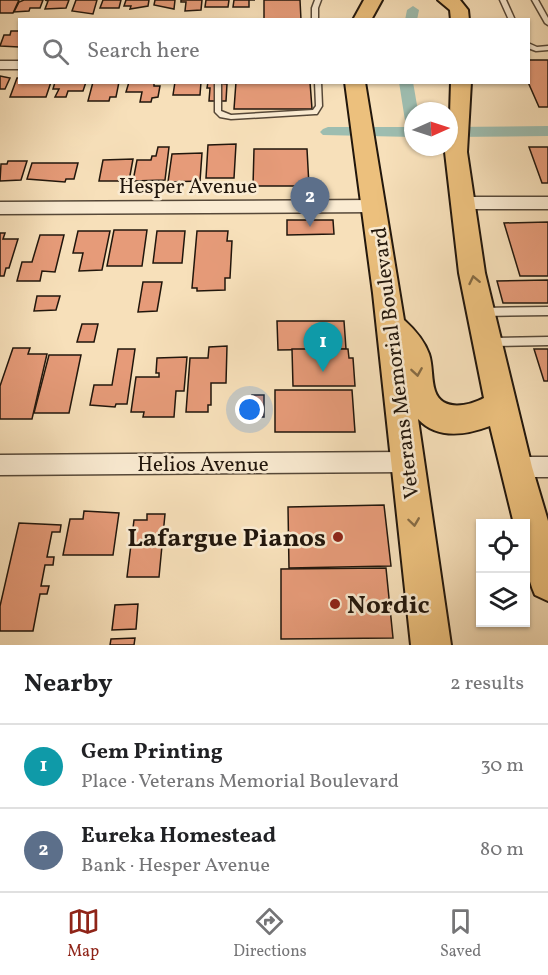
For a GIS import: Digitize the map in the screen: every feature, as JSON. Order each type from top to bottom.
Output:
[{"type":"main road","points":[[354,18],[356,0]]},
{"type":"main road","points":[[363,18],[373,0]]},
{"type":"main road","points":[[447,0],[457,6],[460,18]]},
{"type":"main road","points":[[470,18],[472,0]]},
{"type":"main road","name":"Veterans Memorial Boulevard","points":[[355,84],[375,206],[429,629]]},
{"type":"main road","points":[[461,84],[456,152],[461,203],[480,312],[515,467],[548,582]]},
{"type":"main road","points":[[389,323],[413,351],[420,392],[427,410],[441,417],[458,421],[484,416],[501,405]]},
{"type":"main road","points":[[429,629],[449,645]]},
{"type":"street","points":[[0,65],[18,64]]},
{"type":"street","points":[[461,203],[548,203]]},
{"type":"street","name":"Hesper Avenue","points":[[0,208],[375,206]]},
{"type":"street","name":"Helios Avenue","points":[[0,465],[406,462]]},
{"type":"street","points":[[515,467],[548,467]]},
{"type":"lane","points":[[315,18],[318,0]]},
{"type":"lane","points":[[503,0],[511,18]]},
{"type":"lane","points":[[535,0],[548,23]]},
{"type":"lane","points":[[530,46],[536,49],[548,48]]},
{"type":"lane","points":[[218,84],[218,112],[227,117],[239,117],[315,112],[319,106],[318,84]]},
{"type":"lane","points":[[480,312],[548,311]]},
{"type":"lane","points":[[487,342],[548,340]]},
{"type":"building","points":[[0,0],[19,0],[13,13],[0,13]]},
{"type":"building","points":[[43,0],[40,8],[14,12],[19,2]]},
{"type":"building","points":[[45,0],[69,0],[66,8],[45,9],[48,1]]},
{"type":"building","points":[[76,0],[97,0],[93,14],[72,11]]},
{"type":"building","points":[[103,0],[121,0],[119,8],[100,8]]},
{"type":"building","points":[[126,0],[149,0],[148,6],[130,9],[131,6],[124,6]]},
{"type":"building","points":[[155,0],[175,0],[174,9],[154,5]]},
{"type":"building","points":[[181,0],[202,0],[201,10],[185,11],[186,2],[181,2]]},
{"type":"building","points":[[206,0],[229,0],[228,7],[205,7]]},
{"type":"building","points":[[234,0],[249,0],[249,7],[233,7]]},
{"type":"building","points":[[264,0],[300,0],[301,18],[264,18]]},
{"type":"building","points":[[11,31],[18,31],[18,47],[0,46],[4,35],[10,35]]},
{"type":"building","points":[[530,60],[548,60],[548,107],[539,107],[529,84]]},
{"type":"building","points":[[0,76],[10,78],[5,89],[0,89]]},
{"type":"building","points":[[17,78],[18,84],[50,84],[46,97],[10,97]]},
{"type":"building","points":[[54,84],[85,84],[83,91],[68,91],[66,97],[55,97],[59,89],[53,89]]},
{"type":"building","points":[[92,84],[119,84],[116,97],[110,97],[109,101],[88,101]]},
{"type":"building","points":[[128,84],[160,86],[158,97],[152,98],[151,102],[140,102],[142,92],[126,92]]},
{"type":"building","points":[[175,84],[201,84],[200,95],[173,95]]},
{"type":"building","points":[[208,84],[227,84],[226,101],[209,101],[210,88],[207,88]]},
{"type":"building","points":[[236,84],[310,84],[312,109],[234,109]]},
{"type":"building","points":[[236,144],[234,178],[206,178],[208,145]]},
{"type":"building","points":[[158,147],[169,147],[165,180],[133,181],[137,160],[151,160],[152,156],[156,156]]},
{"type":"building","points":[[529,147],[548,147],[548,183],[542,183]]},
{"type":"building","points":[[254,149],[307,149],[309,186],[253,186]]},
{"type":"building","points":[[202,153],[200,181],[168,182],[172,154]]},
{"type":"building","points":[[133,159],[129,181],[99,181],[103,160]]},
{"type":"building","points":[[8,161],[27,161],[21,180],[0,181],[1,164],[7,164]]},
{"type":"building","points":[[32,163],[78,163],[74,179],[66,179],[65,182],[27,179]]},
{"type":"building","points":[[287,220],[333,220],[334,234],[287,235]]},
{"type":"building","points":[[548,222],[548,276],[520,276],[504,223]]},
{"type":"building","points":[[114,230],[147,230],[142,266],[107,266]]},
{"type":"building","points":[[78,231],[110,231],[102,270],[79,271],[83,253],[73,253]]},
{"type":"building","points":[[157,231],[185,231],[182,263],[153,263]]},
{"type":"building","points":[[197,231],[228,231],[227,241],[232,241],[230,278],[225,278],[225,290],[197,291],[197,288],[192,288]]},
{"type":"building","points":[[0,233],[5,233],[3,239],[18,239],[9,268],[6,268],[4,276],[0,276]]},
{"type":"building","points":[[40,235],[64,235],[55,272],[42,271],[40,281],[17,281],[22,262],[32,262]]},
{"type":"building","points":[[548,280],[548,303],[503,303],[497,281]]},
{"type":"building","points":[[143,282],[162,282],[157,311],[138,312]]},
{"type":"building","points":[[37,296],[60,296],[56,310],[34,311]]},
{"type":"building","points":[[277,321],[344,321],[346,349],[278,350]]},
{"type":"building","points":[[82,324],[98,324],[94,342],[77,342]]},
{"type":"building","points":[[227,346],[226,383],[211,383],[211,405],[208,405],[208,412],[186,412],[190,358],[208,358],[209,347]]},
{"type":"building","points":[[13,348],[30,348],[28,354],[47,354],[32,419],[0,419],[0,386]]},
{"type":"building","points":[[118,349],[135,349],[127,404],[116,404],[115,407],[90,405],[94,385],[112,385]]},
{"type":"building","points":[[292,349],[348,349],[349,358],[353,358],[355,386],[293,386]]},
{"type":"building","points":[[534,349],[548,349],[548,381],[544,381]]},
{"type":"building","points":[[49,355],[81,355],[69,413],[34,413]]},
{"type":"building","points":[[187,357],[184,391],[176,391],[174,417],[143,417],[144,412],[131,412],[136,377],[159,377],[159,373],[156,373],[157,358]]},
{"type":"building","points":[[275,390],[352,390],[355,432],[275,432]]},
{"type":"building","points":[[252,395],[264,395],[264,417],[252,417]]},
{"type":"building","name":"Lafargue Pianos","points":[[384,505],[391,566],[289,568],[288,507]]},
{"type":"building","points":[[84,511],[119,513],[113,555],[63,555],[70,519],[83,519]]},
{"type":"building","points":[[147,514],[165,514],[159,577],[127,577],[134,520],[147,520]]},
{"type":"building","points":[[19,523],[61,525],[60,532],[52,532],[47,557],[54,557],[53,565],[45,565],[41,586],[49,586],[47,594],[40,594],[33,631],[0,631],[0,606]]},
{"type":"building","name":"Nordic","points":[[386,568],[393,638],[281,639],[281,569]]},
{"type":"building","points":[[138,604],[136,629],[112,630],[115,605]]},
{"type":"building","points":[[135,638],[134,645],[110,645],[111,639]]},
{"type":"waterway","points":[[411,18],[413,10]]},
{"type":"waterway","points":[[406,84],[409,102]]},
{"type":"waterway","points":[[458,132],[548,131]]},
{"type":"waterway","points":[[328,132],[404,132]]},
{"type":"place","name":"Eureka Homestead","points":[[310,227]]},
{"type":"place","name":"Gem Printing","points":[[323,372]]},
{"type":"place","name":"Lafargue Pianos","points":[[338,537]]},
{"type":"place","name":"Nordic","points":[[335,604]]}]
